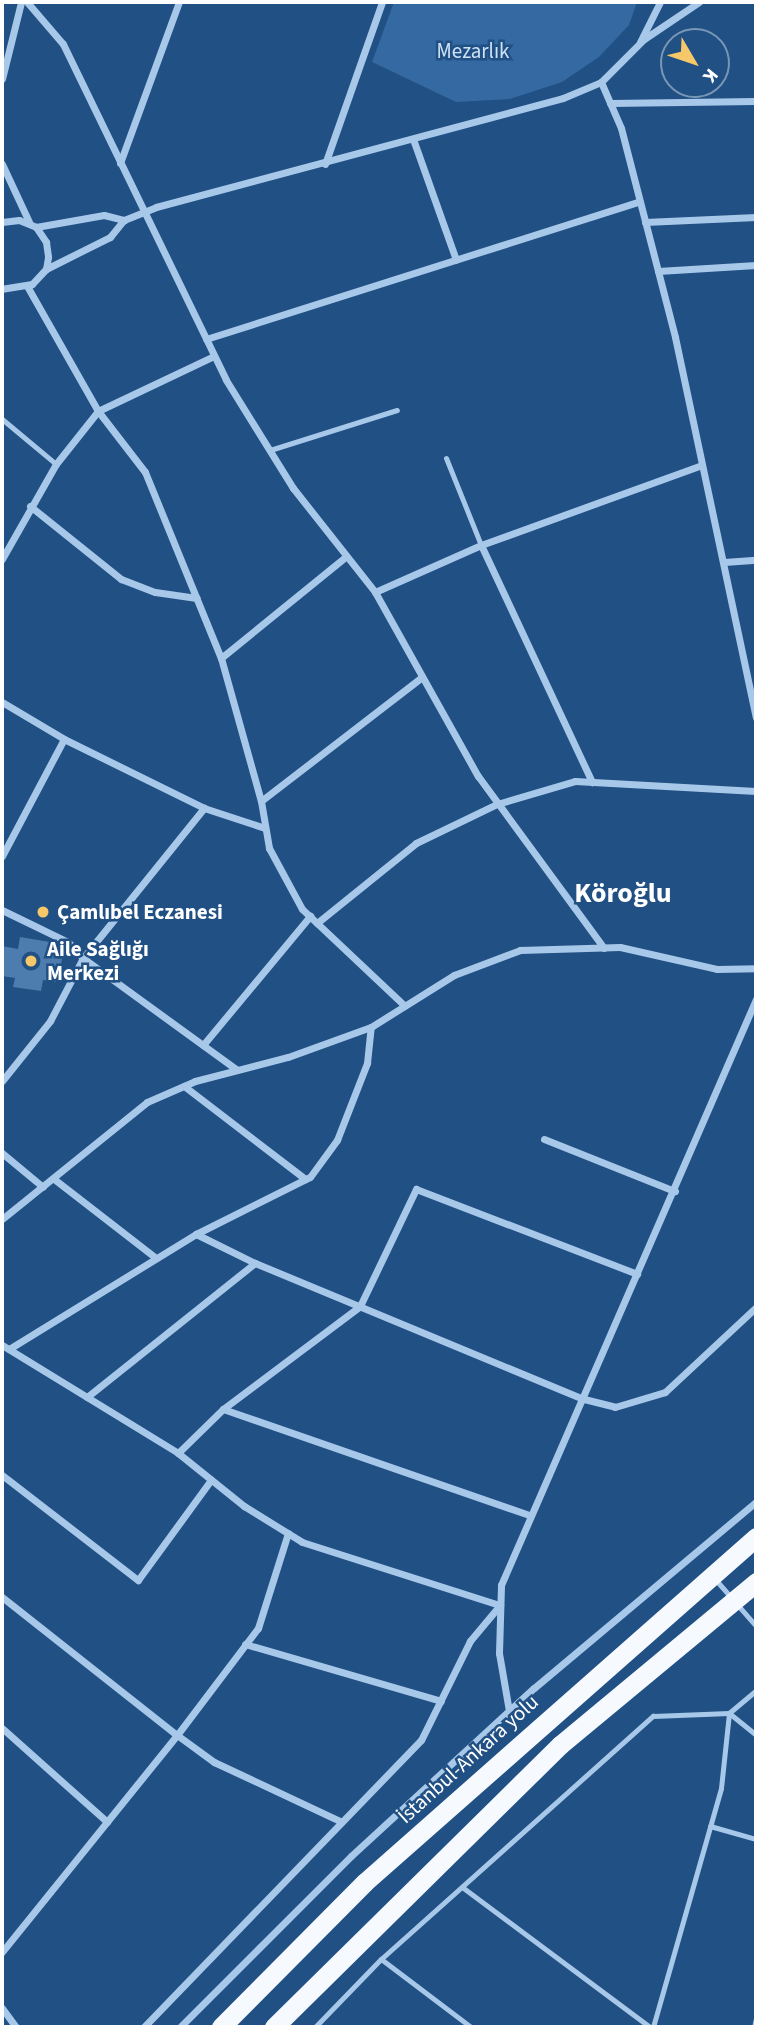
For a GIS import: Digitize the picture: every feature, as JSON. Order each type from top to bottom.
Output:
[{"type":"highway","name":"İstanbul-Ankara yolu","points":[[221,2027],[365,1882],[756,1537]]},
{"type":"highway","points":[[274,2027],[560,1745],[756,1582]]},
{"type":"street","points":[[2,79],[21,2]]},
{"type":"street","points":[[27,2],[63,44],[214,356],[270,450],[344,558],[375,592],[497,804],[604,948]]},
{"type":"street","points":[[120,163],[179,2]]},
{"type":"street","points":[[325,164],[382,2]]},
{"type":"street","points":[[637,47],[660,2]]},
{"type":"street","points":[[2,290],[27,286],[46,269],[110,237],[124,220],[143,212],[563,98],[601,82],[637,47],[699,2]]},
{"type":"street","points":[[601,82],[640,201],[658,271],[756,717]]},
{"type":"street","points":[[610,103],[756,102]]},
{"type":"street","points":[[413,139],[456,260]]},
{"type":"street","points":[[2,164],[47,247],[46,269]]},
{"type":"street","points":[[206,339],[640,201]]},
{"type":"street","points":[[2,222],[33,225],[104,215],[124,220]]},
{"type":"street","points":[[645,222],[756,217]]},
{"type":"street","points":[[658,271],[756,265]]},
{"type":"street","points":[[27,286],[99,411],[145,472],[221,658],[261,801],[269,848],[310,916],[405,1006]]},
{"type":"street","points":[[2,559],[56,464],[99,411],[214,356]]},
{"type":"street","points":[[375,592],[481,545],[699,466]]},
{"type":"street","points":[[30,506],[121,579],[155,592],[197,598]]},
{"type":"street","points":[[481,545],[592,782]]},
{"type":"street","points":[[221,658],[344,558]]},
{"type":"street","points":[[724,562],[756,560]]},
{"type":"street","points":[[261,801],[422,677]]},
{"type":"street","points":[[2,702],[64,739],[204,808],[265,828]]},
{"type":"street","points":[[2,856],[64,739]]},
{"type":"street","points":[[317,923],[416,843],[497,804],[575,781],[756,791]]},
{"type":"street","points":[[2,1081],[50,1021],[83,958],[204,808]]},
{"type":"street","points":[[2,910],[68,942],[83,958],[237,1070]]},
{"type":"street","points":[[203,1045],[310,916]]},
{"type":"street","points":[[2,1219],[147,1102],[184,1086],[371,1027],[454,975],[520,950],[604,948],[717,969],[756,968]]},
{"type":"street","points":[[509,1711],[499,1653],[501,1585],[529,1515],[584,1399],[637,1274],[752,1021],[756,999]]},
{"type":"street","points":[[371,1027],[367,1063],[337,1140],[305,1179],[196,1234],[5,1347],[178,1453],[211,1480],[302,1542],[500,1605]]},
{"type":"street","points":[[184,1086],[305,1179]]},
{"type":"street","points":[[544,1139],[675,1191]]},
{"type":"street","points":[[2,1153],[43,1186]]},
{"type":"street","points":[[54,1179],[156,1258]]},
{"type":"street","points":[[178,1453],[223,1409],[360,1306],[416,1189],[637,1274]]},
{"type":"street","points":[[196,1234],[255,1263],[584,1399],[615,1407],[665,1392],[756,1307]]},
{"type":"street","points":[[87,1397],[255,1263]]},
{"type":"street","points":[[223,1409],[529,1515]]},
{"type":"street","points":[[2,1475],[138,1580],[211,1480]]},
{"type":"street","points":[[180,2027],[351,1856],[509,1711],[756,1502]]},
{"type":"street","points":[[2,1952],[177,1735],[258,1628],[288,1533]]},
{"type":"street","points":[[2,1597],[214,1762],[342,1822]]},
{"type":"street","points":[[145,2027],[421,1740],[470,1641],[500,1605]]},
{"type":"street","points":[[245,1644],[441,1701]]},
{"type":"street","points":[[2,1728],[107,1822]]},
{"type":"street","points":[[2,2008],[16,2027]]},
{"type":"lane","points":[[270,450],[397,410]]},
{"type":"lane","points":[[2,419],[56,464]]},
{"type":"lane","points":[[446,458],[481,545]]},
{"type":"lane","points":[[711,1574],[756,1626]]},
{"type":"lane","points":[[315,2027],[381,1959],[653,1716],[729,1713],[756,1690]]},
{"type":"lane","points":[[729,1713],[756,1735]]},
{"type":"lane","points":[[462,1887],[651,2027],[721,1788],[729,1713]]},
{"type":"lane","points":[[710,1826],[756,1839]]},
{"type":"lane","points":[[381,1959],[471,2027]]},
{"type":"lane","points":[[754,2027],[756,2018]]},
{"type":"green space","name":"Mezarlık","points":[[394,2],[637,2],[629,25],[599,57],[562,82],[510,99],[456,102],[372,62]]},
{"type":"building","points":[[20,937],[50,942],[48,951],[63,953],[58,982],[43,980],[41,991],[13,987],[15,978],[2,976],[2,946],[18,949]]},
{"type":"place","name":"Çamlıbel Eczanesi","points":[[43,912]]},
{"type":"place","name":"Aile Sağlığı Merkezi","points":[[31,961]]},
{"type":"district","name":"Köroğlu","points":[[623,893]]}]
